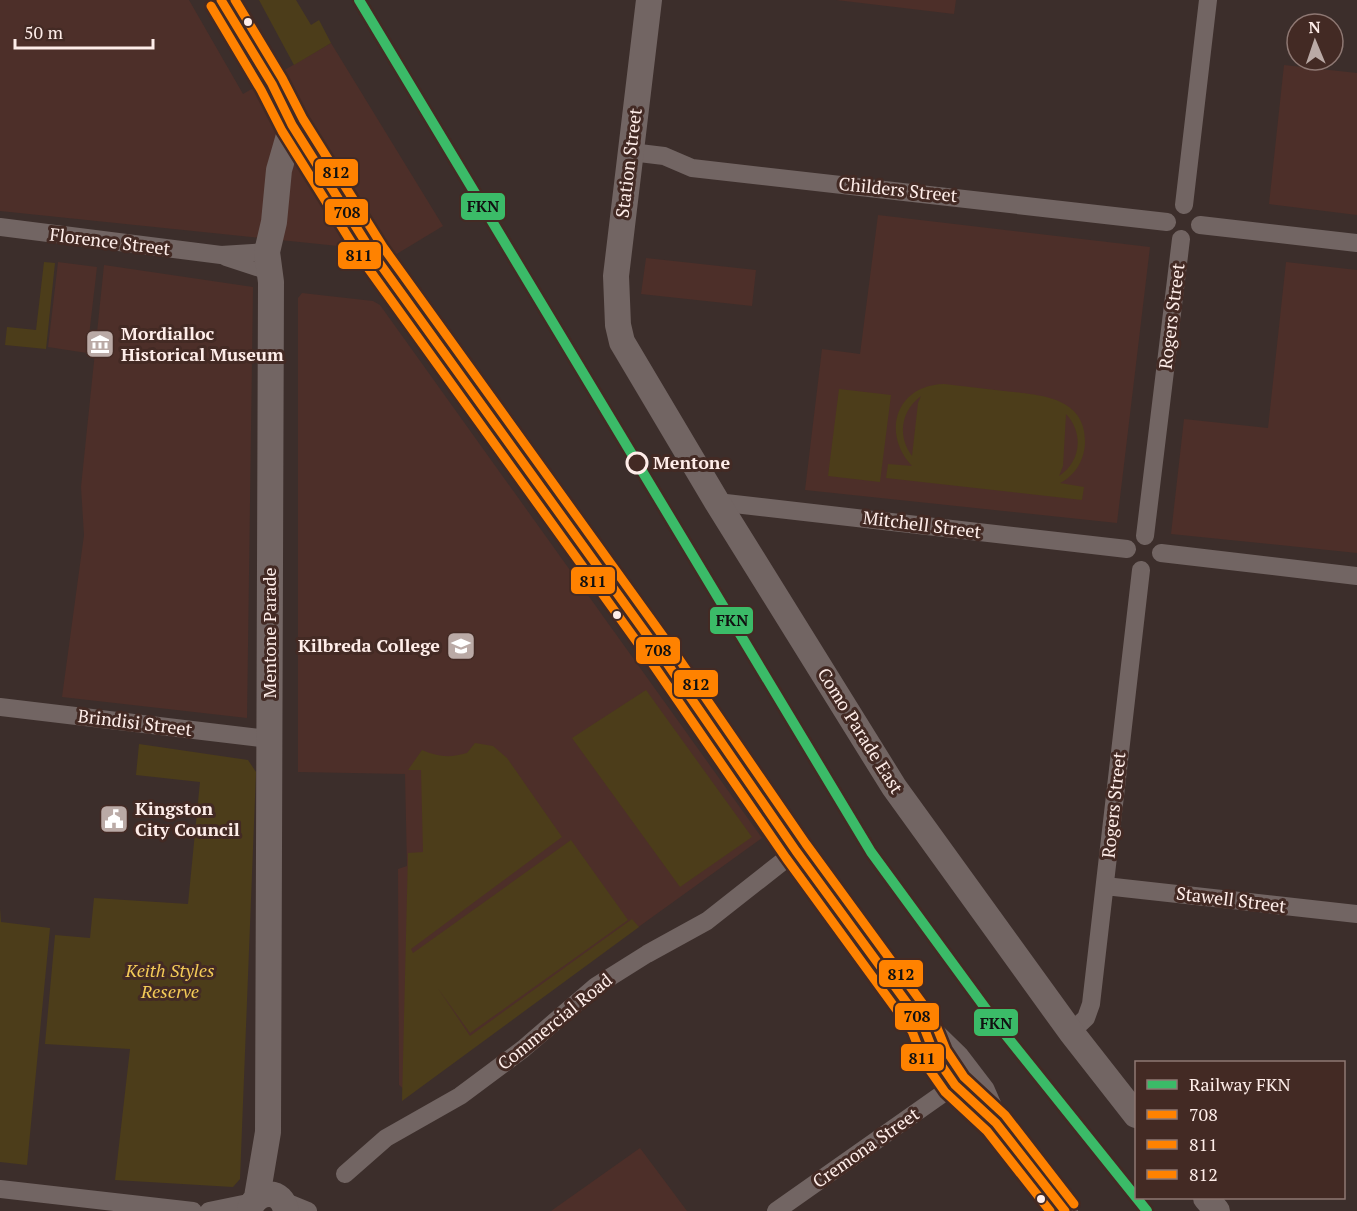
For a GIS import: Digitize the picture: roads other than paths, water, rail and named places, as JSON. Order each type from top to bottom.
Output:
[{"type":"street","points":[[221,0],[272,84],[292,124],[373,254],[660,653],[796,850],[923,1025],[956,1057],[982,1091],[996,1123]]},
{"type":"street","name":"Station Street","points":[[618,326],[616,276],[650,0]]},
{"type":"street","points":[[1184,205],[1208,0]]},
{"type":"street","name":"Mentone Parade","points":[[268,1202],[268,261],[280,167],[292,124]]},
{"type":"street","name":"Childers Street","points":[[631,152],[664,156],[692,168],[1167,222]]},
{"type":"street","points":[[1184,205],[1195,209],[1200,225],[1195,234],[1181,239],[1169,231],[1167,222],[1170,212],[1184,205]]},
{"type":"street","points":[[1200,225],[1357,243]]},
{"type":"street","name":"Florence Street","points":[[0,227],[268,261]]},
{"type":"street","name":"Rogers Street","points":[[1146,536],[1181,239]]},
{"type":"street","name":"Como Parade East","points":[[618,326],[622,342],[717,502],[894,787],[1071,1032],[1135,1112]]},
{"type":"street","name":"Mitchell Street","points":[[717,502],[1127,549]]},
{"type":"street","points":[[1146,536],[1155,540],[1161,553],[1152,568],[1141,570],[1131,565],[1127,549],[1132,541],[1146,536]]},
{"type":"street","points":[[1161,553],[1357,576]]},
{"type":"street","name":"Rogers Street","points":[[1071,1032],[1086,1018],[1091,1004],[1141,570]]},
{"type":"street","name":"Brindisi Street","points":[[0,707],[269,740]]},
{"type":"street","name":"Commercial Road","points":[[345,1174],[386,1138],[460,1096],[487,1076],[596,986],[646,954],[707,921],[796,850]]},
{"type":"street","name":"Stawell Street","points":[[1105,886],[1357,915]]},
{"type":"street","points":[[923,1025],[935,1056],[955,1084],[965,1097],[996,1123],[1065,1211]]},
{"type":"street","name":"Cremona Street","points":[[776,1211],[955,1084]]},
{"type":"street","points":[[0,1189],[193,1211]]},
{"type":"street","points":[[1208,1199],[1217,1211]]},
{"type":"street","points":[[209,1211],[248,1203],[268,1202],[308,1211]]},
{"type":"rail line","name":"FKN","points":[[359,0],[871,852],[997,1024],[1135,1196]]},
{"type":"rail line","name":"FKN","points":[[1137,1199],[1147,1211]]},
{"type":"place","name":"Mordialloc Historical Museum","points":[[100,344]]},
{"type":"place","name":"Mentone","points":[[637,463]]},
{"type":"place","name":"Kilbreda College","points":[[461,646]]},
{"type":"place","name":"Kingston City Council","points":[[114,819]]},
{"type":"park label","name":"Keith Styles Reserve","points":[[170,981]]}]
